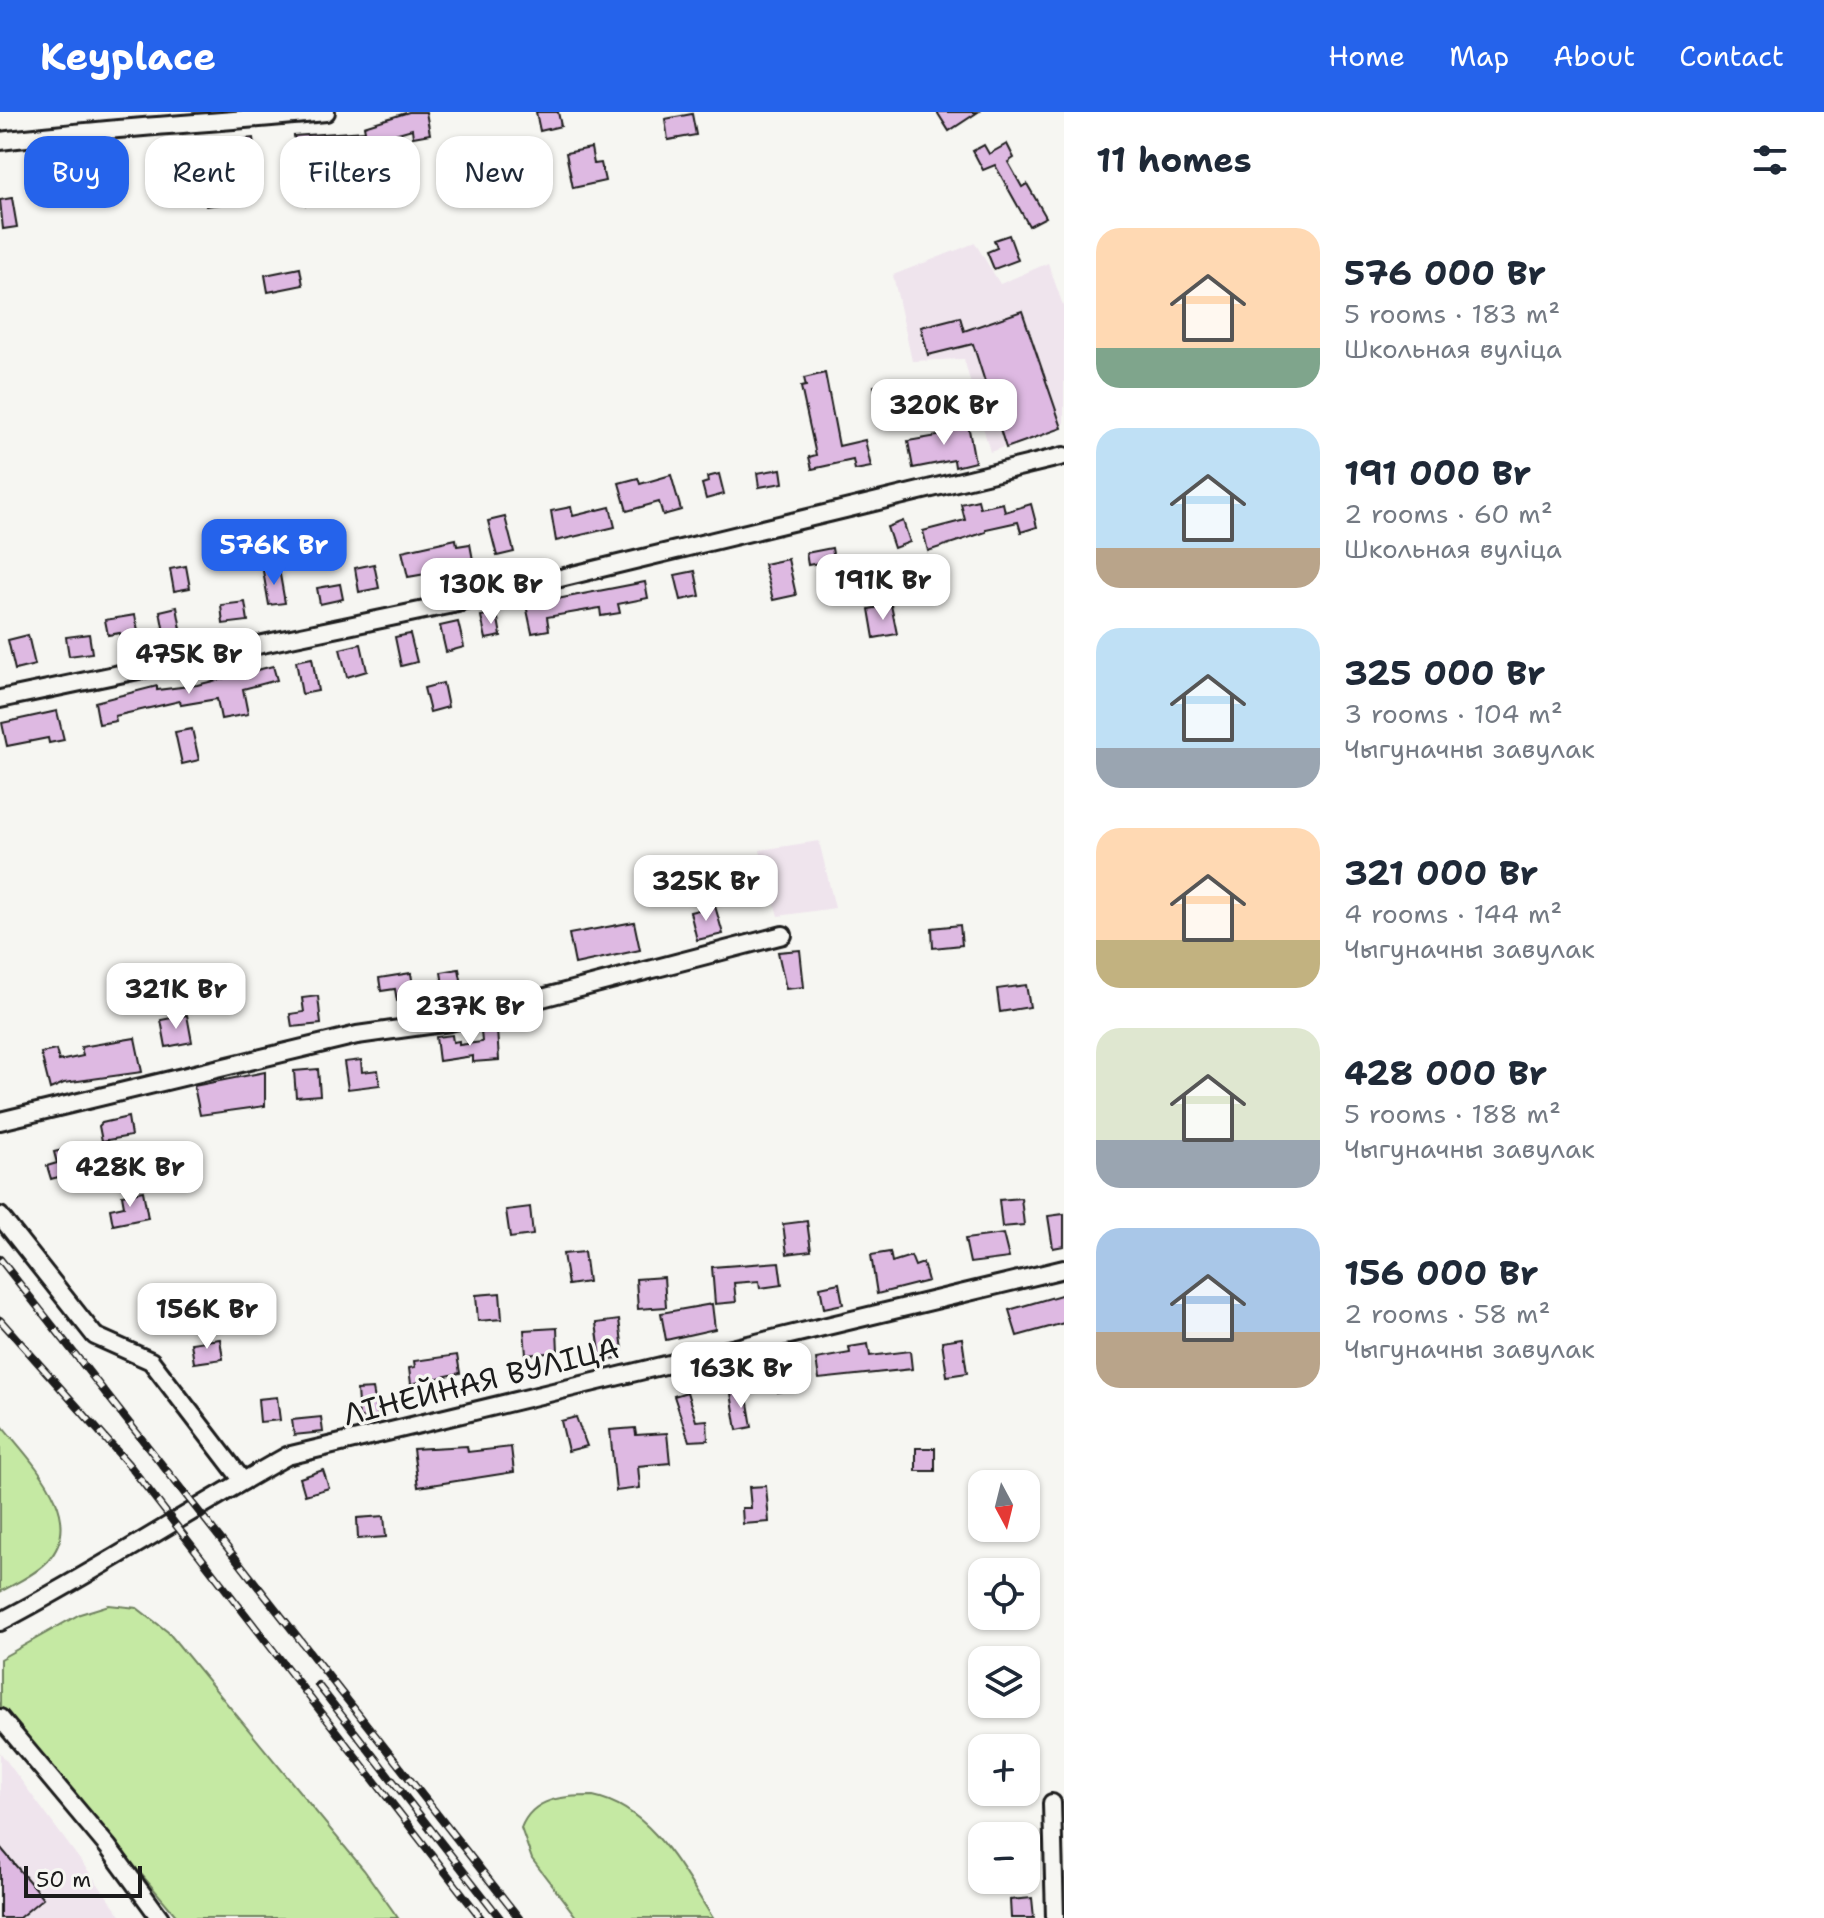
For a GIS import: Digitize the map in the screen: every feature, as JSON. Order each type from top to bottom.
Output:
[{"type":"street","points":[[0,141],[72,132],[326,112]]},
{"type":"street","points":[[0,699],[453,604],[1064,456]]},
{"type":"street","points":[[0,1121],[357,1035],[450,1022],[783,935]]},
{"type":"street","points":[[0,1216],[95,1336],[151,1361],[243,1481]]},
{"type":"street","name":"ЛІНЕЙНАЯ ВУЛІЦА","points":[[0,1622],[80,1580],[287,1456],[1064,1269]]},
{"type":"street","points":[[0,1718],[108,1847],[160,1918]]},
{"type":"street","points":[[1052,1803],[1055,1918]]},
{"type":"street","points":[[108,1847],[146,1918]]},
{"type":"shaded area","points":[[975,243],[1000,284],[1048,263],[1064,308],[1064,425],[990,452],[964,359],[912,361],[893,275]]},
{"type":"shaded area","points":[[819,841],[835,908],[778,916],[760,850]]},
{"type":"shaded area","points":[[0,1752],[123,1918],[0,1918]]},
{"type":"green space","points":[[0,1423],[50,1488],[62,1526],[58,1544],[47,1562],[0,1592]]},
{"type":"green space","points":[[109,1605],[137,1608],[168,1632],[364,1870],[398,1918],[178,1918],[0,1706],[0,1659],[80,1614]]},
{"type":"green space","points":[[593,1796],[614,1803],[649,1828],[677,1862],[713,1918],[577,1918],[532,1859],[521,1828],[526,1818],[541,1804],[561,1798]]},
{"type":"building","points":[[409,112],[426,112],[430,134],[413,136],[412,129],[388,136],[294,136],[365,131],[364,126]]},
{"type":"building","points":[[536,112],[558,112],[561,126],[540,131]]},
{"type":"building","points":[[937,112],[978,112],[949,131]]},
{"type":"building","points":[[692,114],[696,135],[668,140],[665,119]]},
{"type":"building","points":[[1007,144],[1014,158],[1008,162],[1022,187],[1027,184],[1046,217],[1029,226],[995,165],[983,170],[973,151],[984,145],[989,154]]},
{"type":"building","points":[[591,148],[594,164],[601,163],[605,181],[573,188],[566,153]]},
{"type":"building","points":[[12,198],[17,227],[3,229],[0,200]]},
{"type":"building","points":[[1009,235],[1018,260],[994,269],[987,252],[997,248],[994,240]]},
{"type":"building","points":[[300,268],[303,285],[268,292],[265,275]]},
{"type":"building","points":[[1022,311],[1062,428],[1006,448],[973,344],[928,355],[921,327],[960,317],[964,331]]},
{"type":"building","points":[[825,373],[839,446],[865,440],[871,467],[855,470],[853,460],[812,469],[809,457],[816,455],[801,387],[806,386],[804,378]]},
{"type":"building","points":[[896,383],[901,421],[879,423],[874,386]]},
{"type":"building","points":[[967,419],[975,462],[955,467],[954,460],[913,468],[908,441],[949,434],[946,423]]},
{"type":"building","points":[[781,469],[783,483],[759,487],[757,473]]},
{"type":"building","points":[[719,474],[724,494],[706,499],[702,484],[708,482],[707,477]]},
{"type":"building","points":[[671,475],[681,510],[663,515],[659,502],[627,511],[619,483],[638,478],[640,484]]},
{"type":"building","points":[[978,500],[980,508],[1003,503],[1005,512],[1031,504],[1037,527],[1021,532],[1018,522],[986,529],[986,532],[928,551],[923,531],[965,520],[961,504]]},
{"type":"building","points":[[571,507],[573,516],[610,507],[615,527],[556,541],[551,511]]},
{"type":"building","points":[[505,517],[514,552],[497,556],[488,521]]},
{"type":"building","points":[[903,521],[910,542],[894,548],[887,527]]},
{"type":"building","points":[[456,539],[457,546],[470,544],[473,560],[459,562],[460,568],[408,577],[402,551]]},
{"type":"building","points":[[832,548],[834,560],[808,565],[806,553]]},
{"type":"building","points":[[788,559],[796,595],[773,600],[764,564]]},
{"type":"building","points":[[374,564],[379,588],[359,592],[355,568]]},
{"type":"building","points":[[186,566],[190,588],[174,591],[170,569]]},
{"type":"building","points":[[279,569],[285,603],[269,605],[263,571]]},
{"type":"building","points":[[695,571],[700,596],[681,600],[675,575]]},
{"type":"building","points":[[645,582],[648,598],[618,604],[620,613],[601,616],[600,608],[547,617],[549,630],[532,633],[526,605]]},
{"type":"building","points":[[340,584],[343,599],[320,604],[317,588]]},
{"type":"building","points":[[245,602],[248,621],[223,624],[221,605]]},
{"type":"building","points":[[891,605],[897,634],[874,638],[869,609]]},
{"type":"building","points":[[177,607],[182,635],[165,638],[160,611]]},
{"type":"building","points":[[497,613],[501,636],[486,639],[481,616]]},
{"type":"building","points":[[135,615],[140,643],[122,646],[120,633],[108,635],[105,620]]},
{"type":"building","points":[[458,622],[464,647],[446,652],[440,626]]},
{"type":"building","points":[[89,634],[92,653],[69,656],[66,637]]},
{"type":"building","points":[[410,634],[417,662],[401,666],[395,637]]},
{"type":"building","points":[[28,635],[35,665],[15,670],[8,640]]},
{"type":"building","points":[[361,644],[367,671],[347,677],[340,649]]},
{"type":"building","points":[[312,658],[318,691],[302,694],[296,661]]},
{"type":"building","points":[[273,666],[277,680],[243,689],[248,714],[221,719],[217,699],[181,705],[180,701],[115,716],[116,721],[99,724],[95,702],[157,686],[157,690],[197,685]]},
{"type":"building","points":[[443,683],[448,707],[430,712],[424,688]]},
{"type":"building","points":[[57,711],[64,740],[49,743],[48,738],[7,746],[2,723]]},
{"type":"building","points":[[192,729],[199,760],[182,764],[175,732]]},
{"type":"building","points":[[715,906],[723,934],[697,940],[690,912]]},
{"type":"building","points":[[634,922],[640,950],[575,964],[569,934]]},
{"type":"building","points":[[960,925],[962,945],[933,948],[932,928]]},
{"type":"building","points":[[800,950],[804,987],[786,989],[778,952]]},
{"type":"building","points":[[459,969],[464,995],[445,998],[441,972]]},
{"type":"building","points":[[411,973],[415,999],[397,1001],[395,989],[381,991],[379,978]]},
{"type":"building","points":[[1026,985],[1030,1007],[1000,1012],[997,989]]},
{"type":"building","points":[[318,996],[321,1024],[292,1027],[290,1014],[304,1012],[302,998]]},
{"type":"building","points":[[187,1015],[192,1042],[166,1047],[161,1020]]},
{"type":"building","points":[[497,1030],[499,1060],[473,1062],[473,1056],[439,1061],[436,1037],[452,1035],[453,1042],[459,1041],[459,1045],[482,1042],[481,1031]]},
{"type":"building","points":[[135,1038],[142,1072],[64,1083],[50,1089],[41,1053],[56,1050],[59,1061],[83,1056],[81,1047]]},
{"type":"building","points":[[361,1060],[362,1072],[378,1070],[380,1085],[348,1089],[344,1062]]},
{"type":"building","points":[[318,1069],[320,1095],[296,1097],[294,1071]]},
{"type":"building","points":[[265,1072],[265,1106],[200,1115],[194,1086]]},
{"type":"building","points":[[128,1117],[131,1136],[102,1141],[99,1126],[102,1123]]},
{"type":"building","points":[[67,1149],[73,1173],[51,1179],[47,1166],[57,1163],[54,1152]]},
{"type":"building","points":[[143,1191],[148,1218],[113,1225],[110,1209],[124,1206],[122,1195]]},
{"type":"building","points":[[1021,1198],[1024,1225],[1002,1227],[999,1200]]},
{"type":"building","points":[[530,1207],[533,1235],[510,1238],[506,1210]]},
{"type":"building","points":[[1064,1214],[1064,1246],[1053,1248],[1048,1216]]},
{"type":"building","points":[[807,1221],[811,1251],[787,1254],[783,1224]]},
{"type":"building","points":[[1003,1234],[1009,1258],[970,1263],[965,1239]]},
{"type":"building","points":[[584,1252],[588,1282],[568,1285],[563,1254]]},
{"type":"building","points":[[890,1252],[892,1262],[911,1256],[915,1266],[923,1263],[928,1281],[877,1294],[871,1255]]},
{"type":"building","points":[[779,1262],[782,1285],[760,1288],[759,1281],[734,1283],[736,1302],[715,1304],[712,1267]]},
{"type":"building","points":[[664,1277],[666,1307],[638,1309],[636,1279]]},
{"type":"building","points":[[839,1283],[843,1304],[824,1308],[820,1287]]},
{"type":"building","points":[[500,1293],[502,1319],[478,1321],[476,1295]]},
{"type":"building","points":[[1064,1294],[1064,1323],[1017,1336],[1009,1310]]},
{"type":"building","points":[[712,1304],[715,1329],[666,1340],[661,1313]]},
{"type":"building","points":[[164,1305],[165,1309],[171,1308],[174,1320],[150,1324],[147,1308]]},
{"type":"building","points":[[619,1320],[623,1350],[617,1351],[617,1358],[601,1360],[596,1323]]},
{"type":"building","points":[[557,1328],[558,1352],[526,1355],[524,1330]]},
{"type":"building","points":[[962,1338],[967,1373],[947,1376],[942,1341]]},
{"type":"building","points":[[220,1339],[223,1359],[194,1363],[191,1343]]},
{"type":"building","points":[[868,1344],[870,1356],[910,1351],[912,1369],[819,1379],[816,1359],[850,1353],[849,1347]]},
{"type":"building","points":[[457,1355],[460,1373],[411,1384],[409,1368],[415,1367],[414,1361]]},
{"type":"building","points":[[787,1363],[793,1389],[778,1392],[772,1366]]},
{"type":"building","points":[[373,1389],[378,1416],[359,1418],[357,1390]]},
{"type":"building","points":[[746,1391],[752,1427],[737,1430],[731,1393]]},
{"type":"building","points":[[687,1392],[696,1421],[707,1420],[708,1440],[689,1441],[674,1396]]},
{"type":"building","points":[[277,1397],[280,1420],[260,1422],[258,1399]]},
{"type":"building","points":[[321,1417],[323,1432],[294,1435],[292,1420]]},
{"type":"building","points":[[576,1417],[587,1446],[568,1451],[561,1421]]},
{"type":"building","points":[[635,1428],[636,1435],[667,1433],[670,1463],[638,1466],[640,1488],[616,1491],[610,1430]]},
{"type":"building","points":[[467,1446],[468,1452],[511,1447],[514,1472],[418,1487],[413,1449]]},
{"type":"building","points":[[916,1448],[935,1448],[935,1471],[916,1471]]},
{"type":"building","points":[[323,1470],[329,1488],[305,1495],[300,1478]]},
{"type":"building","points":[[766,1486],[769,1522],[743,1524],[742,1508],[751,1508],[749,1487]]},
{"type":"building","points":[[384,1516],[386,1537],[358,1539],[357,1518]]},
{"type":"building","points":[[0,1847],[43,1898],[19,1918],[0,1918]]},
{"type":"building","points":[[1032,1898],[1034,1918],[1011,1918],[1010,1900]]},
{"type":"railway","points":[[0,1259],[519,1918]]},
{"type":"railway","points":[[0,1320],[130,1466],[481,1918]]},
{"type":"railway","points":[[318,1685],[500,1918]]}]
